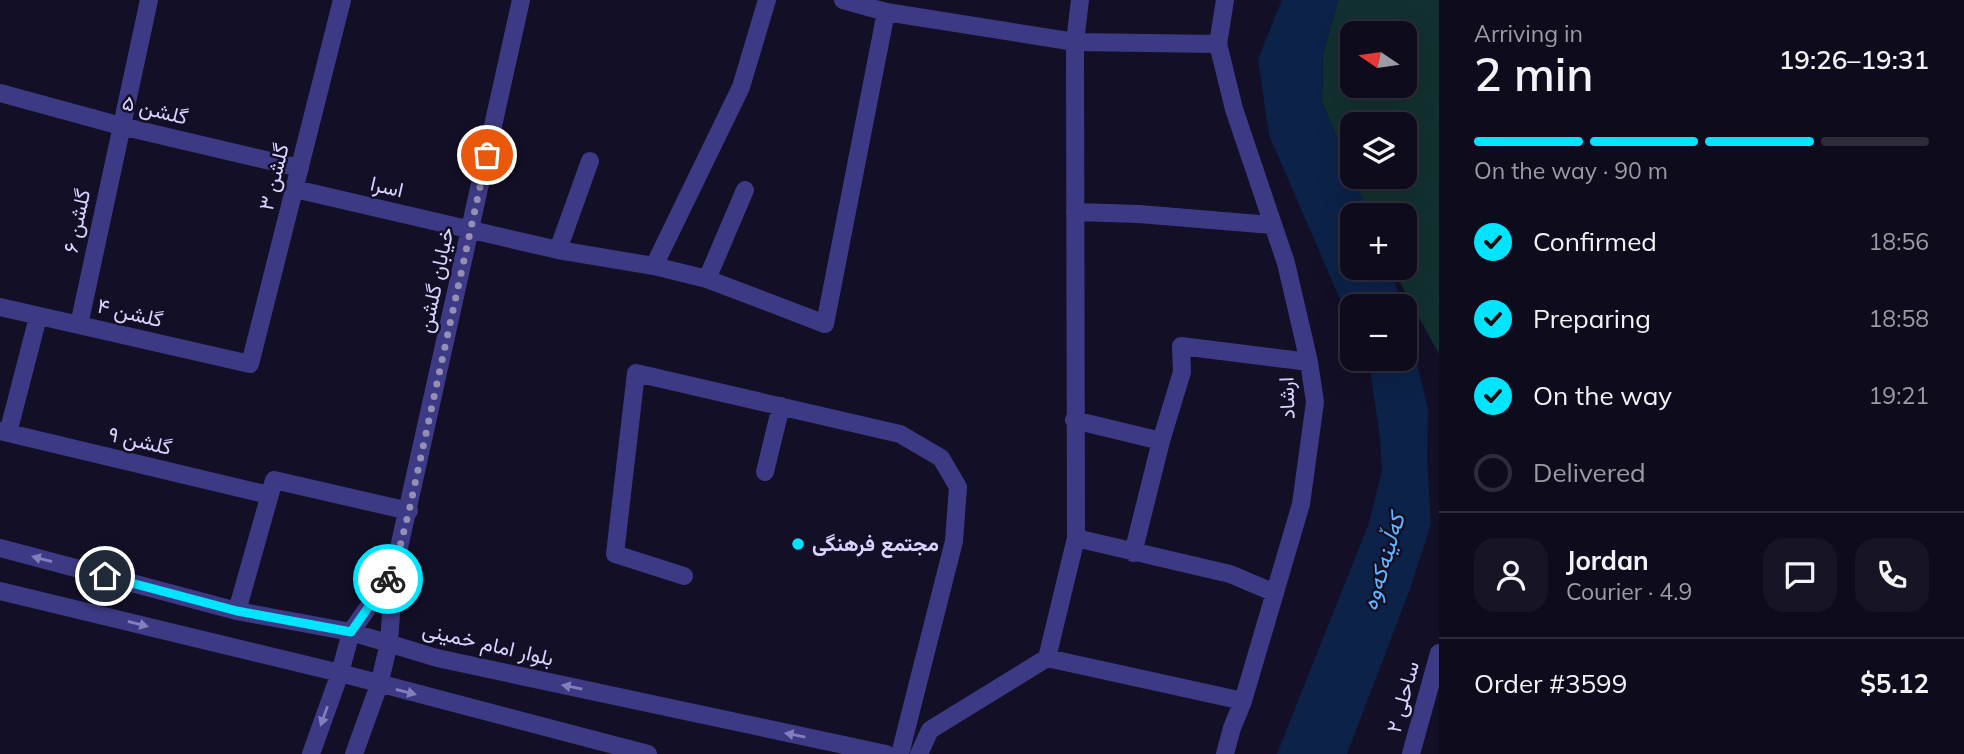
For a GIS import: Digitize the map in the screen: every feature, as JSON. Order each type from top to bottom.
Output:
[{"type":"street","name":"گلشن ۶","points":[[79,325],[149,0]]},
{"type":"street","name":"گلشن ۳","points":[[250,365],[342,0]]},
{"type":"street","name":"خیابان گلشن","points":[[354,754],[379,685],[389,643],[394,570],[521,0]]},
{"type":"street","points":[[654,266],[741,87],[767,0]]},
{"type":"street","points":[[843,0],[1075,42],[1219,44]]},
{"type":"street","points":[[1047,658],[1076,538],[1075,42],[1080,0]]},
{"type":"street","name":"ارشاد","points":[[1225,0],[1219,44],[1234,109],[1286,263],[1309,362],[1315,402],[1301,504],[1244,701],[1232,727],[1225,754]]},
{"type":"street","name":"اسرا","points":[[295,189],[558,250],[654,266],[707,279],[825,324],[881,7]]},
{"type":"street","name":"گلشن ۵","points":[[0,93],[121,126],[300,168]]},
{"type":"street","points":[[558,250],[590,161]]},
{"type":"street","points":[[707,279],[745,190]]},
{"type":"street","points":[[1075,212],[1139,214],[1272,225]]},
{"type":"street","name":"گلشن ۴","points":[[0,307],[250,365]]},
{"type":"street","points":[[4,432],[38,317]]},
{"type":"street","points":[[1133,553],[1161,441],[1182,372],[1181,346],[1309,362]]},
{"type":"street","points":[[684,576],[615,554],[636,373],[900,434],[941,458],[958,487],[954,541],[900,754]]},
{"type":"street","points":[[765,472],[781,406]]},
{"type":"street","points":[[1074,420],[1161,441]]},
{"type":"street","name":"گلشن ۹","points":[[4,432],[269,495]]},
{"type":"street","points":[[237,611],[274,480],[409,511]]},
{"type":"street","points":[[1076,538],[1230,574],[1275,593]]},
{"type":"street","name":"بلوار امام خمینی","points":[[0,548],[237,611],[351,632],[438,658],[886,754]]},
{"type":"street","name":"خیابان گلشن","points":[[311,754],[340,673],[351,632],[394,570]]},
{"type":"street","points":[[0,591],[340,673],[648,754]]},
{"type":"street","name":"ساحلی ۲","points":[[1412,754],[1439,653]]},
{"type":"street","points":[[919,754],[930,730],[1047,658],[1244,701]]},
{"type":"green space","points":[[1338,0],[1439,0],[1439,354],[1417,314],[1417,294],[1406,294],[1399,280],[1417,280],[1417,203],[1364,203],[1358,189],[1417,189],[1417,112],[1340,112],[1340,145],[1322,102],[1323,55]]},
{"type":"water","points":[[1282,0],[1338,0],[1323,55],[1322,102],[1340,145],[1340,189],[1358,189],[1364,203],[1340,203],[1340,280],[1394,280],[1399,294],[1340,294],[1340,299],[1269,135],[1258,59]]},
{"type":"water","name":"کەڵینەکەوە","points":[[1417,364],[1428,409],[1427,458],[1431,524],[1410,589],[1347,754],[1277,754],[1369,523],[1382,471],[1370,371],[1417,371]]},
{"type":"way so far","points":[[388,579],[394,570],[409,511],[487,155]]},
{"type":"place","name":"مجتمع فرهنگی","points":[[798,544]]},
{"type":"route","points":[[105,576],[237,611],[351,632],[388,579]]}]
